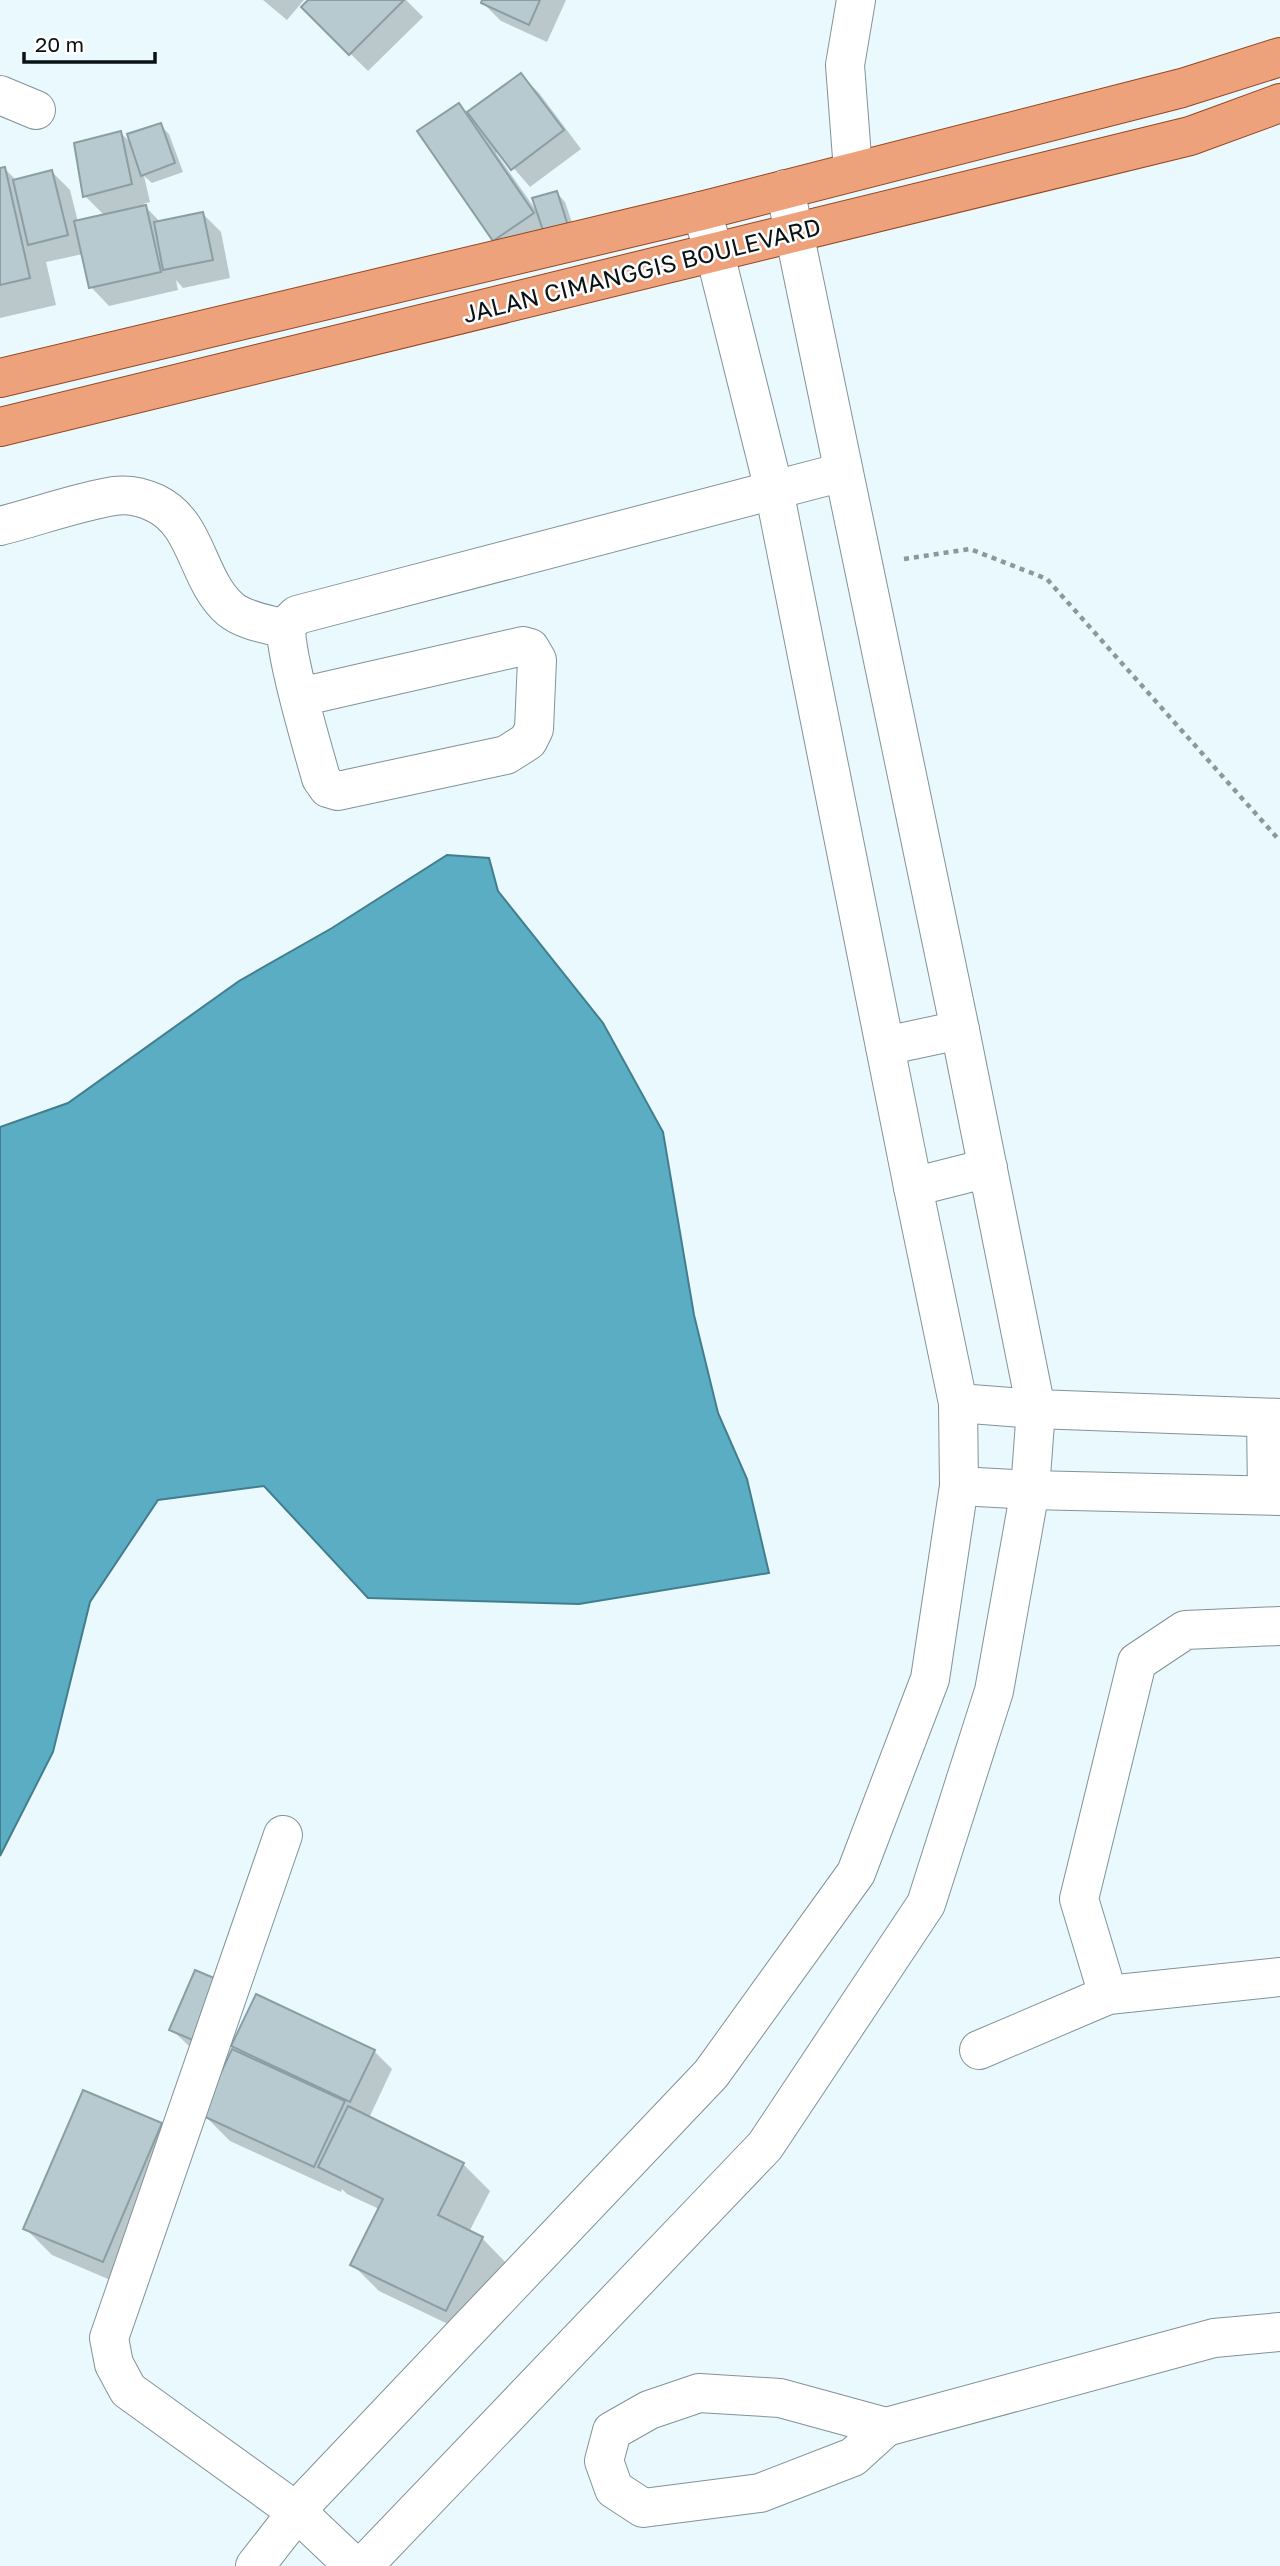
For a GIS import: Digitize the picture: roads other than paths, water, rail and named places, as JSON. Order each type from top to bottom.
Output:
[{"type":"main road","name":"JALAN CIMANGGIS BOULEVARD","points":[[0,378],[701,211],[1182,88],[1280,57]]},
{"type":"main road","name":"JALAN CIMANGGIS BOULEVARD","points":[[0,427],[1190,136],[1280,103]]},
{"type":"street","points":[[853,171],[845,65],[856,0]]},
{"type":"street","points":[[0,96],[36,110]]},
{"type":"street","points":[[363,2566],[765,2146],[926,1904],[994,1691],[1030,1490],[1036,1409],[785,189]]},
{"type":"street","points":[[255,2566],[297,2512],[711,2074],[856,1872],[930,1679],[959,1486],[958,1403],[912,1187],[774,490],[715,254],[701,211]]},
{"type":"street","points":[[300,697],[514,647],[530,648],[537,660],[534,729],[528,741],[506,755],[338,791],[328,788],[321,778],[300,697],[285,629],[291,619],[297,615],[843,472]]},
{"type":"street","points":[[0,526],[115,496],[141,497],[166,508],[186,529],[208,581],[231,610],[251,620],[285,629]]},
{"type":"street","points":[[885,1046],[960,1030]]},
{"type":"street","points":[[912,1187],[988,1168]]},
{"type":"street","points":[[958,1403],[1036,1409],[1273,1418],[1274,1495],[959,1486]]},
{"type":"street","points":[[1108,1995],[1079,1899],[1137,1662],[1185,1630],[1280,1626]]},
{"type":"street","points":[[283,1835],[109,2338],[114,2364],[128,2390],[297,2512],[354,2566]]},
{"type":"street","points":[[979,2050],[1108,1995],[1280,1977]]},
{"type":"street","points":[[886,2427],[780,2398],[699,2393],[649,2410],[612,2431],[604,2462],[614,2489],[643,2508],[760,2493],[853,2457],[886,2427],[1213,2338],[1280,2332]]},
{"type":"water","points":[[447,855],[489,858],[498,891],[603,1023],[663,1132],[694,1315],[718,1413],[747,1479],[769,1573],[579,1604],[368,1598],[264,1486],[158,1500],[90,1602],[53,1752],[0,1856],[0,1127],[68,1103],[239,981],[332,928]]}]
